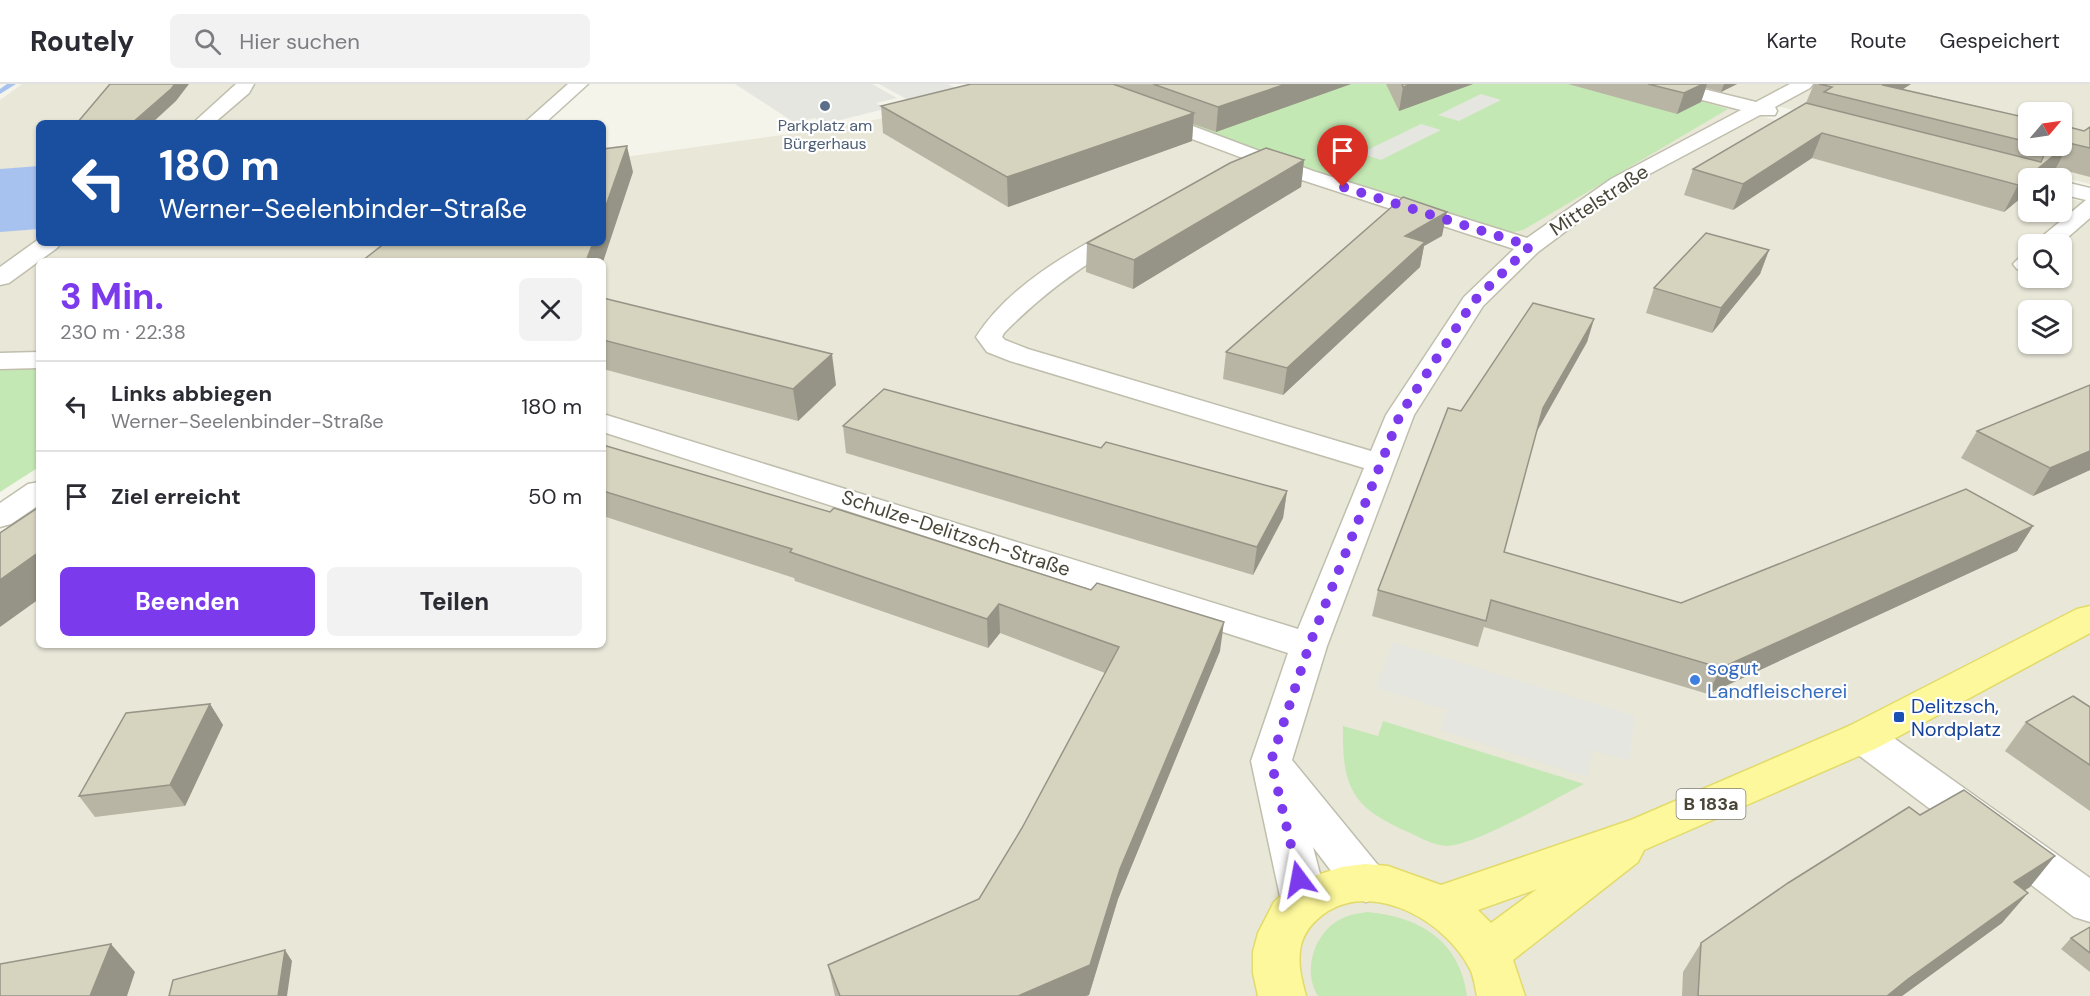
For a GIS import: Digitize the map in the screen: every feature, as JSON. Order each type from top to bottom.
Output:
[{"type":"main road","name":"B 183a","points":[[1646,832],[1863,737],[2090,618]]},
{"type":"main road","points":[[1438,905],[1646,832]]},
{"type":"main road","points":[[1282,996],[1276,979],[1275,948],[1286,922],[1305,901],[1331,888],[1366,883],[1402,888],[1438,905],[1469,930],[1493,975],[1646,832]]},
{"type":"street","points":[[207,120],[243,89],[245,84]]},
{"type":"street","points":[[537,120],[579,84]]},
{"type":"street","points":[[1662,84],[1791,117]]},
{"type":"street","name":"Mittelstraße","points":[[1271,761],[1309,646],[1400,415],[1473,302],[1530,246],[1618,183],[1804,84]]},
{"type":"street","points":[[1128,108],[1269,161],[1530,246]]},
{"type":"street","points":[[1236,176],[1269,161]]},
{"type":"street","points":[[2072,190],[2090,195]]},
{"type":"street","points":[[2058,234],[2090,206]]},
{"type":"street","points":[[1146,221],[1094,248],[1036,288],[994,329],[989,337],[996,346],[1019,355],[1380,463]]},
{"type":"street","points":[[0,278],[44,246]]},
{"type":"street","points":[[0,361],[36,360]]},
{"type":"street","name":"Schulze-Delitzsch-Straße","points":[[606,424],[1309,646]]},
{"type":"street","points":[[0,517],[36,493]]},
{"type":"street","points":[[1863,737],[2090,903]]},
{"type":"street","points":[[1271,761],[1366,883]]},
{"type":"street","points":[[1271,761],[1305,901]]},
{"type":"shaded area","points":[[22,84],[579,84],[537,120],[36,120],[36,246],[382,246],[368,258],[36,258],[36,360],[0,361],[0,100]]},
{"type":"shaded area","name":"Parkplatz am Bürgerhaus","points":[[735,84],[872,84],[897,98],[876,103],[885,109],[824,124],[815,118],[795,123]]},
{"type":"shaded area","points":[[879,84],[948,84],[958,89],[910,101]]},
{"type":"shaded area","points":[[1642,84],[2018,185],[2018,222],[2072,222],[2072,199],[2090,204],[2090,996],[0,996],[0,545],[36,521],[36,648],[606,648],[606,258],[603,258],[603,246],[606,246],[606,160],[804,132],[902,115]]},
{"type":"shaded area","points":[[1689,84],[2090,84],[2090,184],[2072,180],[2072,168],[2026,168]]},
{"type":"shaded area","points":[[1481,94],[1501,100],[1459,121],[1438,115]]},
{"type":"shaded area","points":[[1421,124],[1441,130],[1381,160],[1361,153]]},
{"type":"shaded area","points":[[1393,642],[1635,716],[1629,761],[1592,750],[1587,777],[1440,730],[1447,710],[1376,688]]},
{"type":"green space","points":[[1081,84],[1642,84],[1728,109],[1523,230],[1511,233],[1311,170],[1171,120]]},
{"type":"green space","points":[[36,360],[36,469],[0,492],[0,361]]},
{"type":"green space","points":[[1383,721],[1584,784],[1477,838],[1460,844],[1437,845],[1389,823],[1374,813],[1362,804],[1348,780],[1343,747],[1343,726],[1378,736]]},
{"type":"green space","points":[[1368,912],[1404,920],[1434,935],[1456,960],[1467,996],[1318,996],[1313,985],[1311,962],[1319,940],[1335,922],[1348,916]]},
{"type":"water","points":[[36,166],[36,229],[0,232],[0,169]]},
{"type":"building","points":[[110,84],[175,84],[135,120],[80,120]]},
{"type":"building","points":[[971,84],[1113,84],[1194,113],[1007,177],[881,106]]},
{"type":"building","points":[[1153,84],[1286,84],[1218,107]]},
{"type":"building","points":[[1648,84],[1703,84],[1684,93]]},
{"type":"building","points":[[1819,84],[1884,84],[2018,116],[2018,140],[1824,92],[1832,87]]},
{"type":"building","points":[[1806,103],[2041,162],[2044,156],[2053,156],[2039,168],[2018,168],[2018,185],[1822,133],[1743,184],[1693,169]]},
{"type":"building","points":[[2090,127],[2090,148],[2072,144],[2072,128],[2084,131]]},
{"type":"building","points":[[627,146],[606,206],[606,149]]},
{"type":"building","points":[[1266,148],[1304,160],[1134,260],[1087,243],[1230,163]]},
{"type":"building","points":[[1403,197],[1447,212],[1405,236],[1425,242],[1287,368],[1226,352]]},
{"type":"building","points":[[1706,233],[1769,250],[1721,308],[1654,288]]},
{"type":"building","points":[[381,246],[592,246],[587,258],[366,258]]},
{"type":"building","points":[[606,299],[832,354],[793,389],[606,341]]},
{"type":"building","points":[[1533,303],[1594,319],[1543,408],[1504,552],[1681,603],[1966,489],[2033,526],[1721,668],[1491,600],[1486,621],[1378,590],[1448,408],[1461,411]]},
{"type":"building","points":[[2090,385],[2090,451],[2050,468],[1977,431]]},
{"type":"building","points":[[884,389],[1101,448],[1106,442],[1287,491],[1257,547],[843,426]]},
{"type":"building","points":[[606,446],[830,512],[834,508],[1091,590],[1097,583],[1224,622],[1120,869],[1090,965],[1018,996],[840,996],[828,965],[979,899],[1022,828],[1119,647],[999,604],[987,619],[790,552],[792,549],[606,492]]},
{"type":"building","points":[[36,509],[36,554],[0,580],[0,533]]},
{"type":"building","points":[[2073,696],[2090,707],[2090,765],[2026,722]]},
{"type":"building","points":[[210,704],[170,785],[79,796],[126,713]]},
{"type":"building","points":[[1964,790],[2055,856],[2014,882],[2028,893],[1887,996],[1698,996],[1701,943],[1788,883],[1909,807],[1920,815]]},
{"type":"building","points":[[2090,927],[2090,953],[2071,938]]},
{"type":"building","points":[[111,944],[90,996],[0,996],[0,964]]},
{"type":"building","points":[[285,950],[278,996],[169,996],[173,980]]},
{"type":"waterway","points":[[0,92],[12,84]]},
{"type":"place","name":"Parkplatz am Bürgerhaus","points":[[825,106]]},
{"type":"place","name":"sogut Landfleischerei","points":[[1695,680]]},
{"type":"place","name":"Delitzsch, Nordplatz","points":[[1899,717]]},
{"type":"route","points":[[1299,879],[1271,761],[1309,646],[1400,415],[1473,302],[1530,246],[1343,187]]}]
